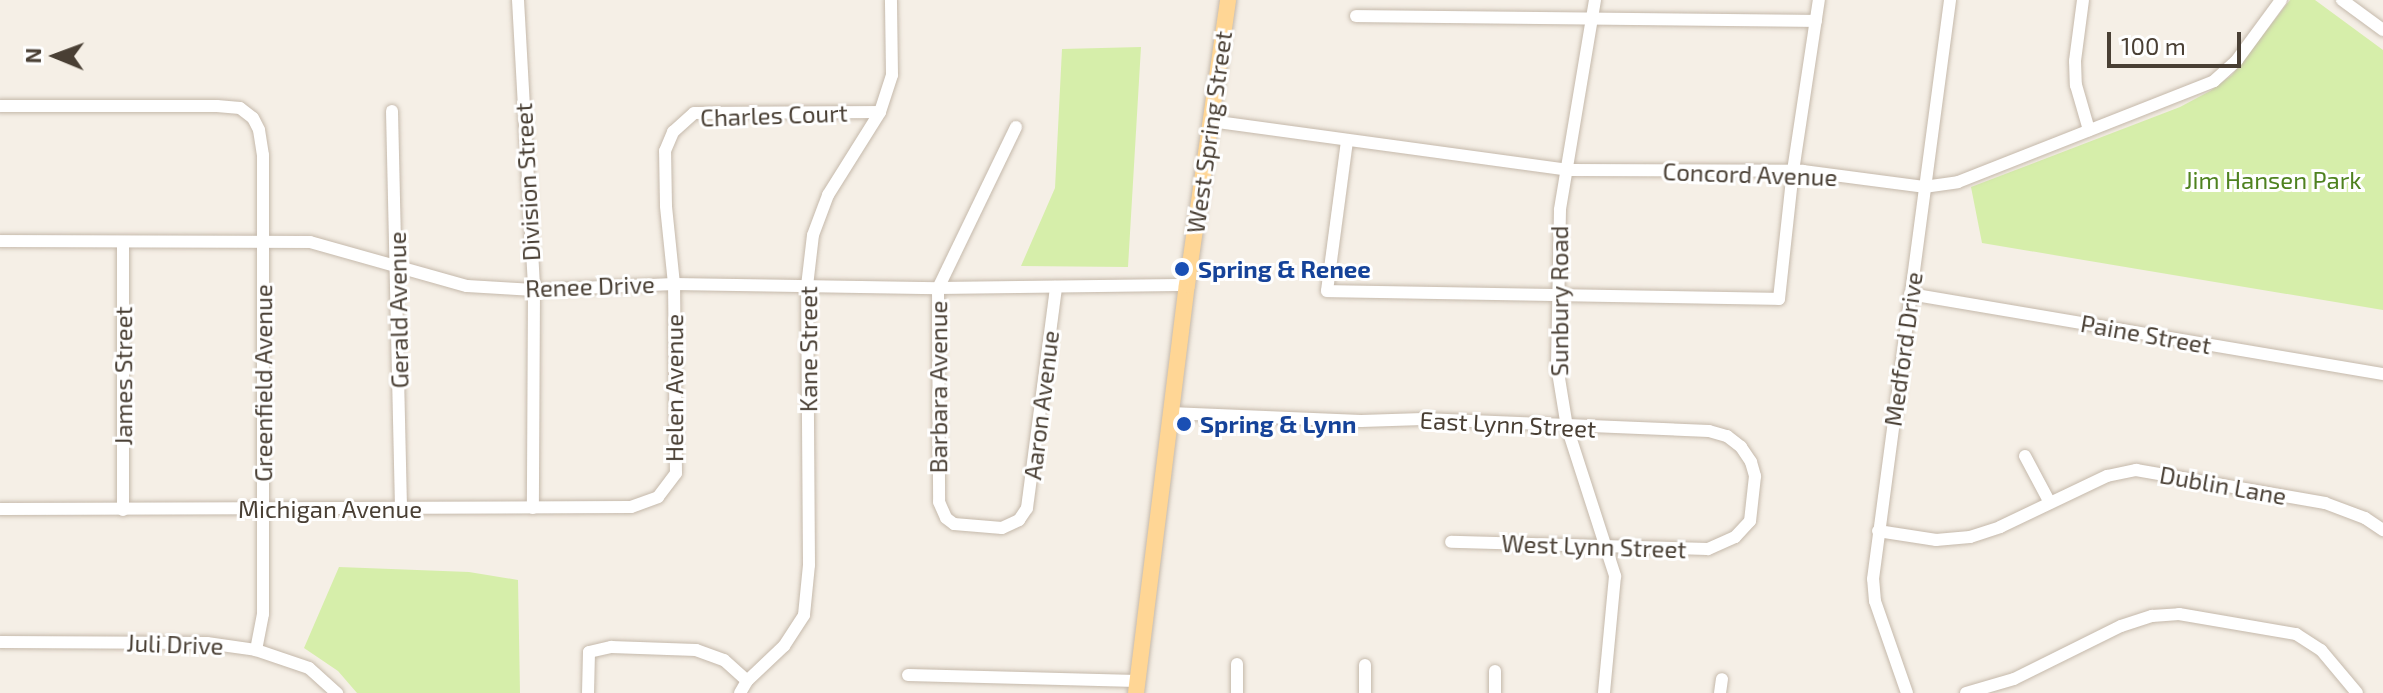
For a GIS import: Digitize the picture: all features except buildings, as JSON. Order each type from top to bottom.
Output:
[{"type":"main road","name":"West Spring Street","points":[[1136,687],[1187,285],[1228,0]]},
{"type":"street","name":"Division Street","points":[[518,0],[534,290],[533,508]]},
{"type":"street","name":"Kane Street","points":[[740,693],[747,681],[784,646],[804,615],[809,565],[807,286],[813,235],[828,195],[880,112],[892,75],[891,0]]},
{"type":"street","name":"Sunbury Road","points":[[1595,0],[1560,210],[1558,387],[1567,427],[1615,576],[1604,693]]},
{"type":"street","points":[[1347,141],[1327,291],[1778,299],[1793,171],[1819,0]]},
{"type":"street","name":"Medford Drive","points":[[1907,693],[1875,601],[1873,579],[1950,0]]},
{"type":"street","points":[[2083,0],[2075,73],[2089,130]]},
{"type":"street","name":"Concord Avenue","points":[[1211,121],[1568,170],[1793,171],[1924,187],[1958,182],[2214,81],[2237,60],[2281,0]]},
{"type":"street","points":[[2342,0],[2383,30]]},
{"type":"street","points":[[1356,16],[1816,21]]},
{"type":"street","name":"Greenfield Avenue","points":[[0,106],[240,108],[253,118],[259,130],[263,155],[263,614],[256,650]]},
{"type":"street","name":"Gerald Avenue","points":[[392,111],[398,268],[401,509]]},
{"type":"street","name":"Charles Court","points":[[673,132],[694,113],[880,112]]},
{"type":"street","name":"Barbara Avenue","points":[[946,518],[938,495],[938,288],[1016,127]]},
{"type":"street","name":"Helen Avenue","points":[[658,497],[676,473],[674,284],[665,151],[673,132]]},
{"type":"street","name":"Renee Drive","points":[[0,241],[310,242],[369,256],[398,268],[467,286],[534,290],[674,284],[938,288],[1187,285]]},
{"type":"street","name":"James Street","points":[[123,243],[123,510]]},
{"type":"street","name":"Aaron Avenue","points":[[946,518],[961,527],[1002,528],[1019,520],[1027,508],[1056,287]]},
{"type":"street","name":"Paine Street","points":[[1910,294],[2383,374]]},
{"type":"street","name":"East Lynn Street","points":[[1170,413],[1361,421],[1423,419],[1709,431],[1727,436],[1746,454],[1755,476],[1750,521],[1735,537]]},
{"type":"street","points":[[2025,456],[2050,503]]},
{"type":"street","name":"Dublin Lane","points":[[1878,531],[1936,540],[1970,537],[2000,527],[2107,476],[2136,470],[2162,472],[2325,503],[2365,518],[2383,530]]},
{"type":"street","name":"Michigan Avenue","points":[[0,509],[631,507],[658,497]]},
{"type":"street","name":"West Lynn Street","points":[[1451,542],[1708,549],[1735,537]]},
{"type":"street","points":[[1966,693],[2014,679],[2121,626],[2152,616],[2179,614],[2296,634],[2321,650],[2357,693]]},
{"type":"street","name":"Juli Drive","points":[[0,642],[207,643],[256,650],[309,668],[337,693]]},
{"type":"street","points":[[588,693],[589,652],[611,647],[696,650],[724,660],[747,681]]},
{"type":"street","points":[[1237,664],[1237,693]]},
{"type":"street","points":[[1365,665],[1365,693]]},
{"type":"street","points":[[1495,671],[1495,693]]},
{"type":"street","points":[[908,675],[1136,687]]},
{"type":"street","points":[[1720,693],[1722,679]]},
{"type":"green space","name":"Jim Hansen Park","points":[[2290,0],[2315,0],[2383,50],[2383,310],[1982,243],[1971,187],[2180,107],[2210,91],[2232,75]]},
{"type":"green space","points":[[1141,47],[1128,267],[1021,266],[1055,188],[1062,49]]},
{"type":"green space","points":[[339,567],[469,572],[518,580],[520,693],[357,693],[338,671],[304,648]]},
{"type":"place","name":"Spring & Renee","points":[[1182,269]]},
{"type":"place","name":"Spring & Lynn","points":[[1184,424]]}]
